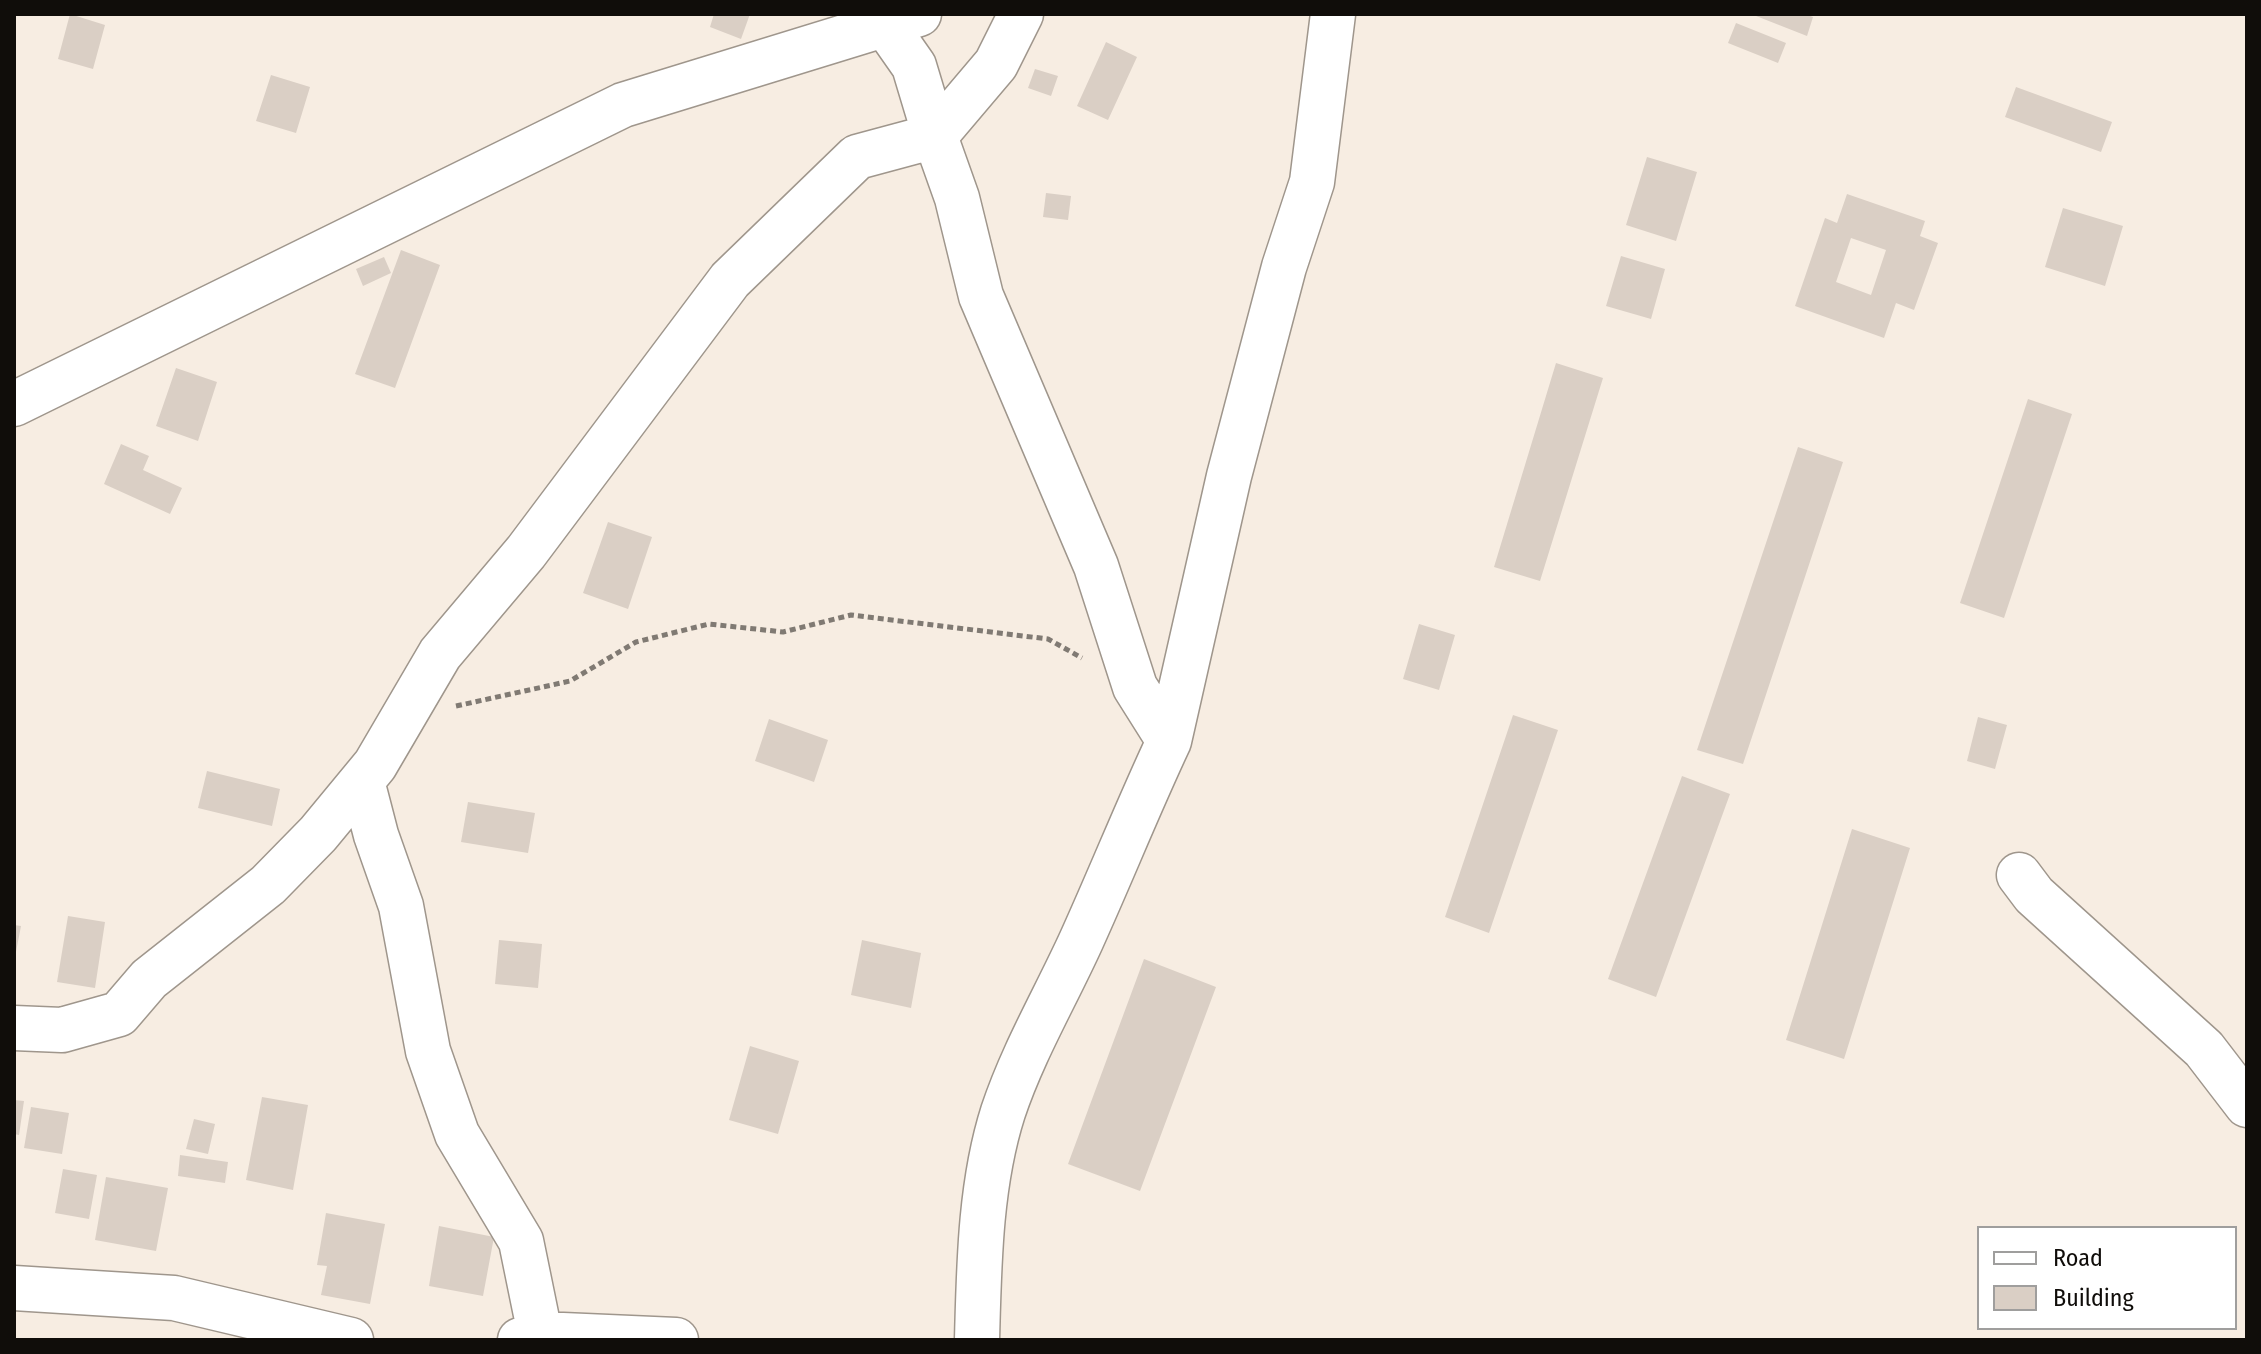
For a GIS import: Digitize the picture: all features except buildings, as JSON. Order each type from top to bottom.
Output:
[{"type":"street","points":[[14,1028],[62,1030],[119,1014],[149,979],[268,885],[318,834],[362,781],[440,654],[526,552],[730,280],[857,157],[935,136],[996,64],[1021,14]]},
{"type":"street","points":[[977,1340],[989,1173],[1003,1112],[1042,1017],[1081,941],[1125,834],[1169,741],[1229,476],[1284,267],[1312,182],[1333,14]]},
{"type":"street","points":[[14,404],[623,105],[902,20],[935,136],[957,198],[981,296],[1096,566],[1135,687],[1169,741]]},
{"type":"street","points":[[362,781],[376,835],[401,906],[428,1051],[457,1134],[521,1241],[530,1337],[676,1340]]},
{"type":"street","points":[[2019,875],[2034,895],[2204,1049],[2247,1105]]},
{"type":"street","points":[[24,1298],[174,1298],[351,1340]]},
{"type":"path","points":[[405,714],[471,704],[570,681],[636,642],[709,624],[783,632],[851,615],[1048,639],[1135,687]]}]
